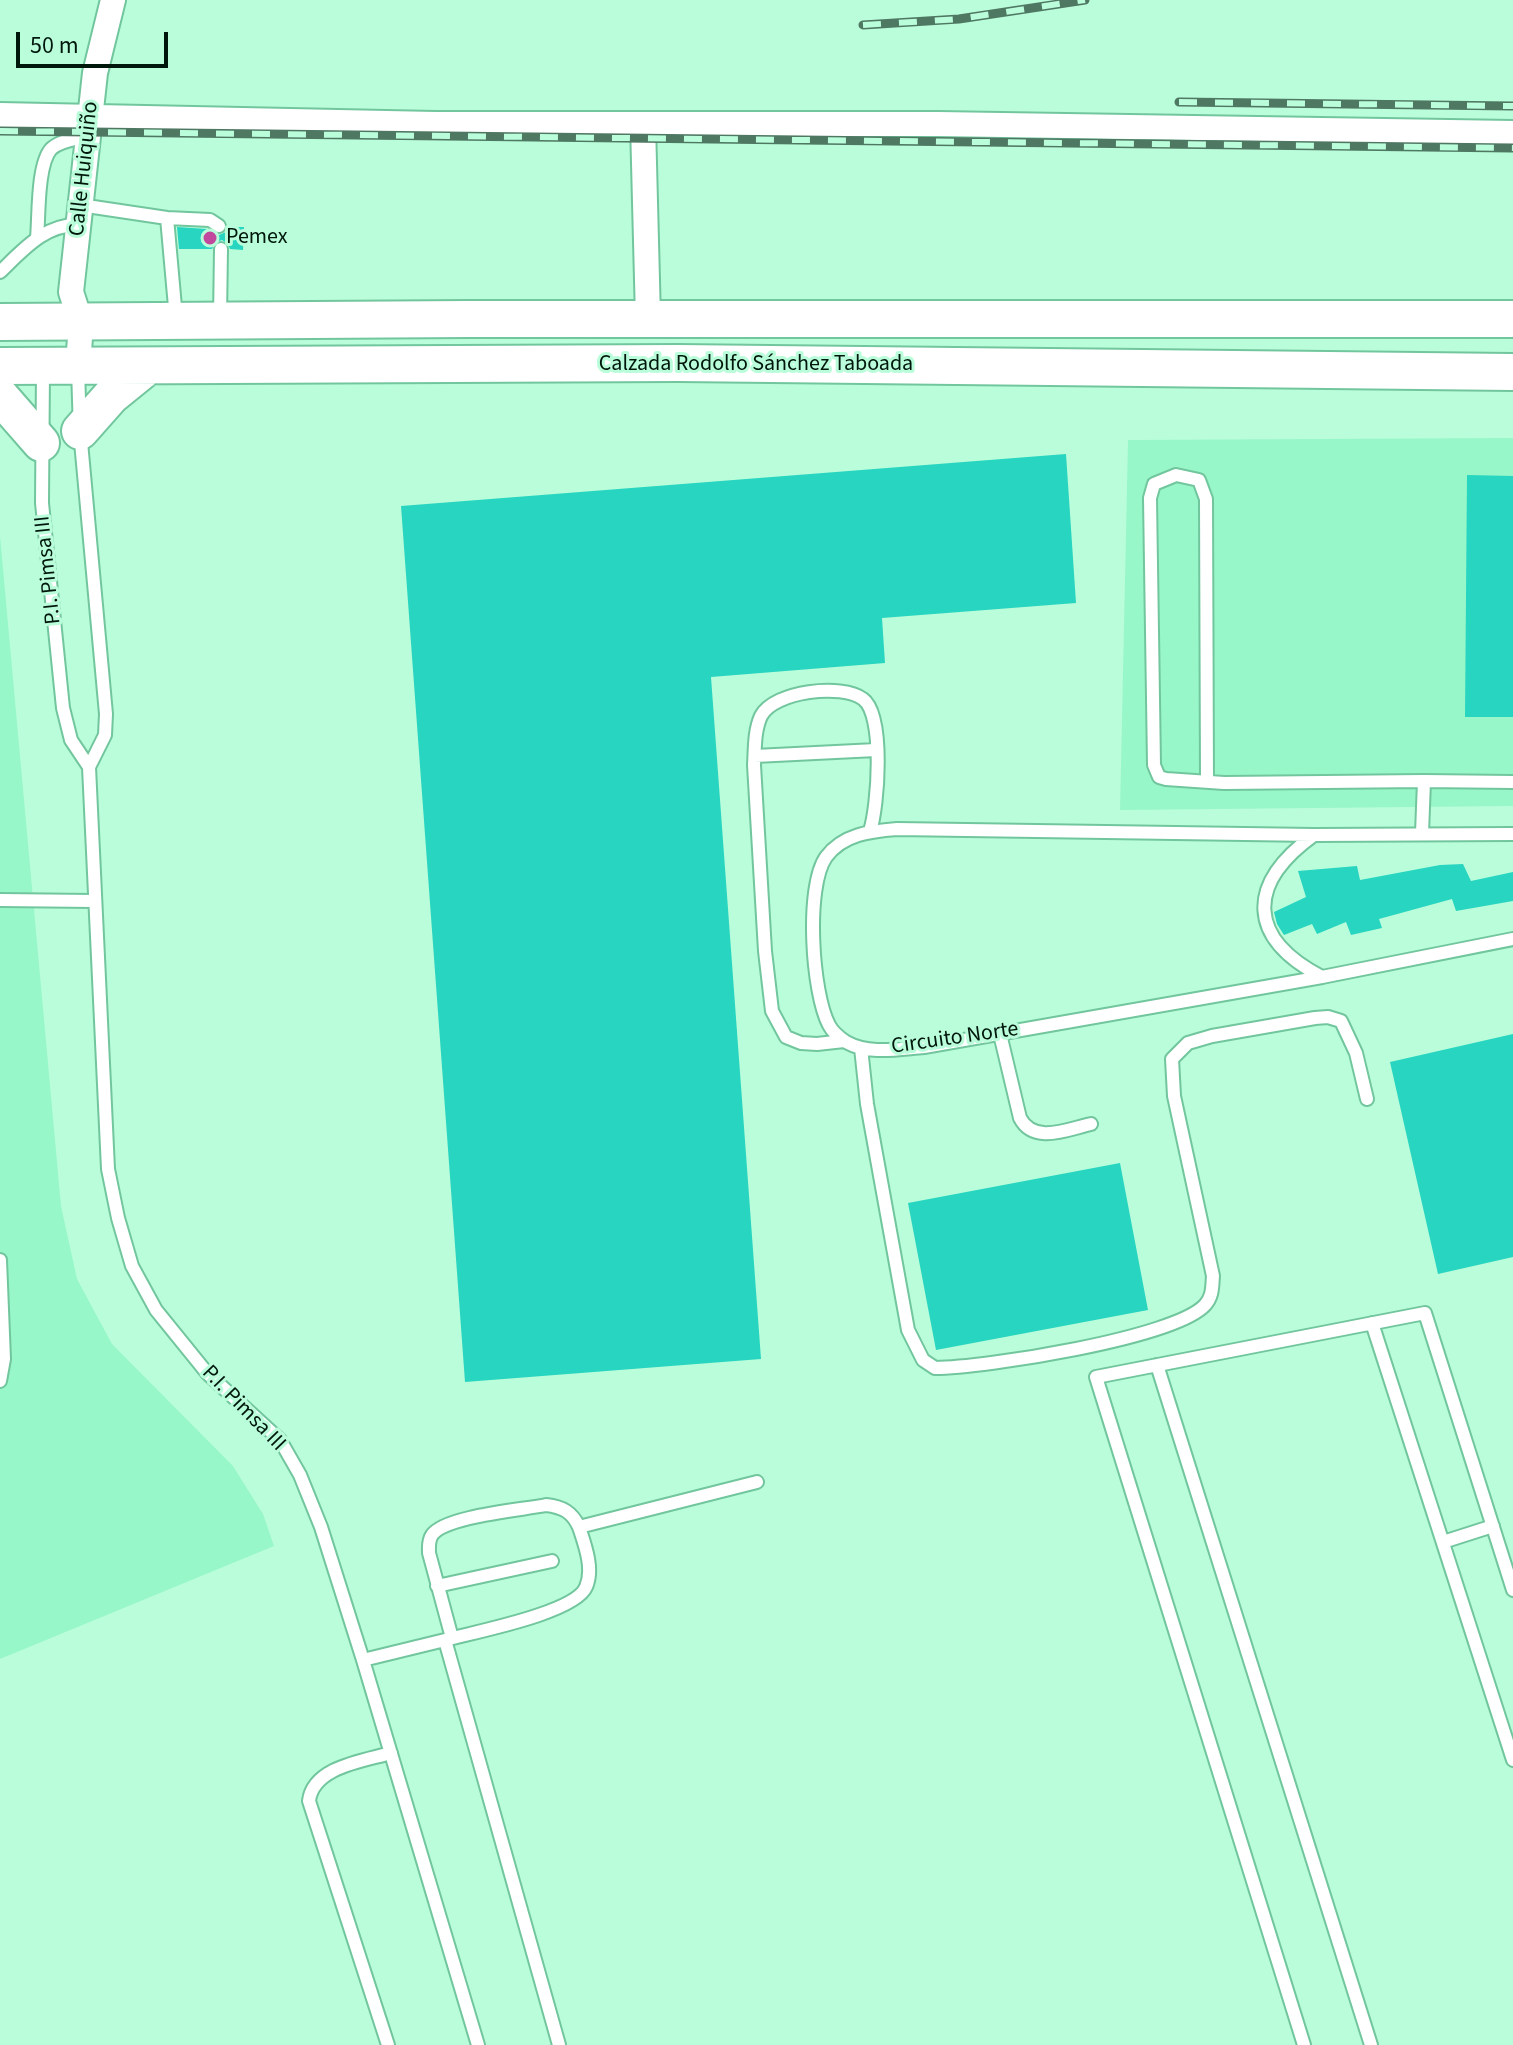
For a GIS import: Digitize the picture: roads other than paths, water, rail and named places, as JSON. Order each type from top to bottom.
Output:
[{"type":"main road","name":"Calzada Rodolfo Sánchez Taboada","points":[[0,322],[66,312],[176,322],[1513,319]]},
{"type":"main road","name":"Calzada Rodolfo Sánchez Taboada","points":[[0,366],[678,363],[1513,372]]},
{"type":"main road","points":[[80,431],[111,396],[148,366]]},
{"type":"main road","points":[[0,396],[41,443]]},
{"type":"street","name":"Calle Huiquiño","points":[[43,366],[66,312],[95,73],[113,0]]},
{"type":"street","points":[[0,115],[89,126],[938,124],[1513,133]]},
{"type":"street","points":[[643,124],[648,319]]},
{"type":"street","name":"Calle Huiquiño","points":[[66,312],[78,366]]},
{"type":"lane","points":[[37,238],[43,174],[50,150],[89,126]]},
{"type":"lane","points":[[0,272],[37,238],[79,215],[210,220],[219,226]]},
{"type":"lane","points":[[167,218],[176,322]]},
{"type":"lane","points":[[220,321],[221,249]]},
{"type":"lane","name":"P.I. Pimsa III","points":[[43,366],[42,503],[65,717],[71,740],[89,767]]},
{"type":"lane","name":"P.I. Pimsa III","points":[[78,366],[80,431],[107,721],[105,735],[89,767],[108,1169],[118,1218],[132,1266],[156,1310],[207,1373],[280,1440],[300,1475],[321,1527],[363,1660],[478,2045]]},
{"type":"lane","points":[[1207,782],[1206,499],[1199,480],[1176,475],[1154,484],[1150,498],[1154,765],[1159,777],[1207,782],[1513,782]]},
{"type":"lane","points":[[844,1041],[817,1044],[786,1037],[772,1011],[756,811],[755,756],[760,717],[768,707],[789,696],[830,691],[850,693],[865,700],[872,711],[878,797],[870,831]]},
{"type":"lane","points":[[755,756],[876,750]]},
{"type":"lane","points":[[1422,833],[1424,781]]},
{"type":"lane","points":[[844,1041],[830,1027],[817,986],[813,928],[818,872],[837,845],[870,831],[1513,834]]},
{"type":"lane","points":[[1314,835],[1296,848],[1273,873],[1264,905],[1274,939],[1285,953],[1299,965],[1322,977]]},
{"type":"lane","points":[[0,900],[94,901]]},
{"type":"lane","name":"Circuito Norte","points":[[844,1041],[861,1048],[885,1051],[924,1047],[1322,977],[1513,939]]},
{"type":"lane","points":[[861,1048],[872,1136],[908,1330],[923,1360],[935,1368],[1030,1356],[1131,1337],[1165,1327],[1204,1306],[1212,1294],[1213,1276],[1174,1096],[1172,1074],[1172,1059],[1188,1043],[1254,1028],[1328,1017],[1341,1021],[1349,1033],[1367,1099]]},
{"type":"lane","points":[[1000,1034],[1020,1118],[1030,1132],[1047,1133],[1091,1124]]},
{"type":"lane","points":[[0,1260],[4,1359],[0,1381]]},
{"type":"lane","points":[[1304,2045],[1096,1377],[1425,1313],[1513,1590]]},
{"type":"lane","points":[[1372,1323],[1513,1760]]},
{"type":"lane","points":[[1157,1365],[1371,2045]]},
{"type":"lane","points":[[579,1527],[757,1482]]},
{"type":"lane","points":[[363,1660],[448,1639],[542,1615],[582,1595],[588,1584],[589,1572],[579,1527],[568,1511],[559,1506],[546,1505],[441,1528],[434,1532],[429,1544],[448,1639],[559,2045]]},
{"type":"lane","points":[[1443,1542],[1493,1526]]},
{"type":"lane","points":[[437,1586],[552,1561]]},
{"type":"lane","points":[[1499,1716],[1513,1711]]},
{"type":"lane","points":[[388,2045],[309,1801],[310,1790],[318,1780],[391,1753]]},
{"type":"railway","points":[[863,25],[959,19],[1085,0]]},
{"type":"railway","points":[[1179,102],[1513,106]]},
{"type":"railway","points":[[0,131],[1513,148]]},
{"type":"place","name":"Pemex","points":[[210,238]]}]
